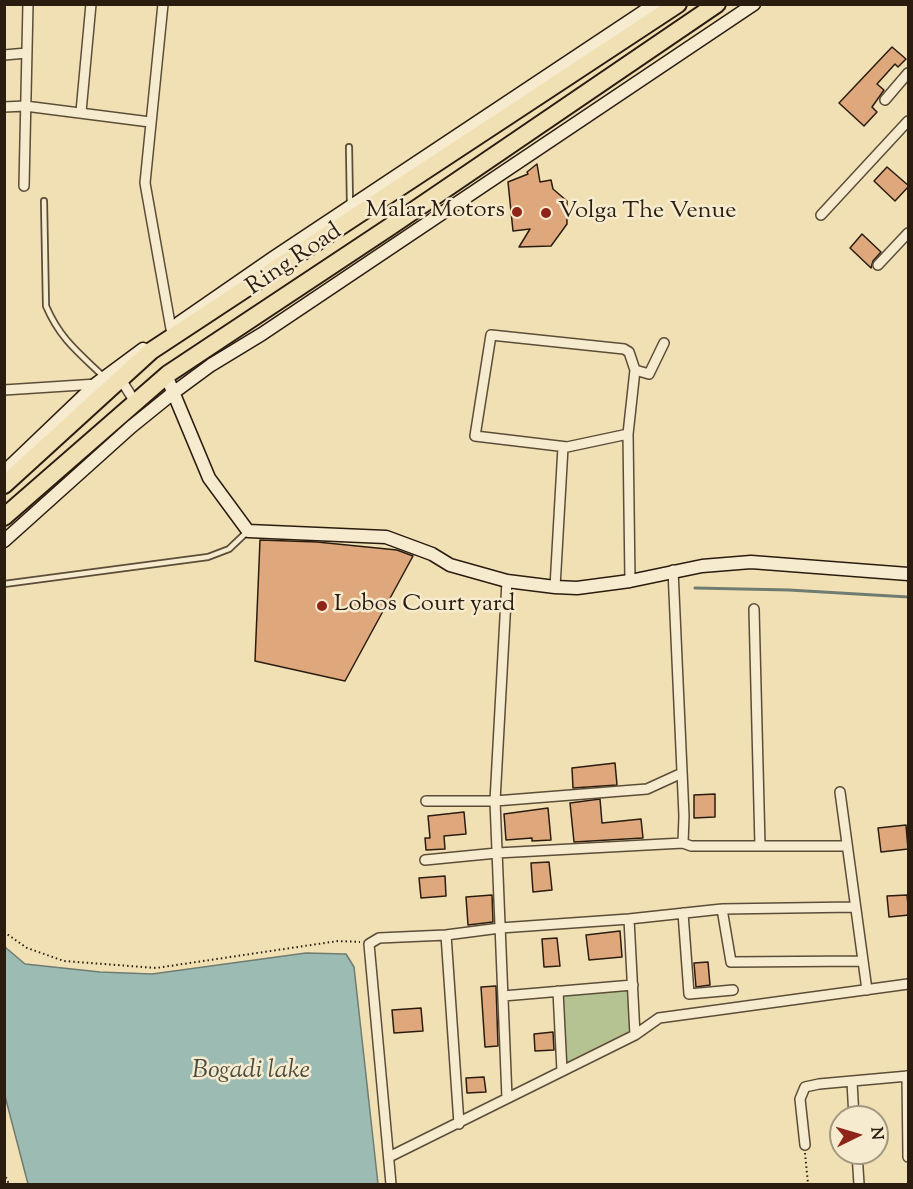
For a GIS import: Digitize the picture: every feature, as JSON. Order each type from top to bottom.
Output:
[{"type":"highway","name":"Ring Road","points":[[4,485],[108,381],[678,4]]},
{"type":"highway","name":"Ring Road","points":[[4,517],[166,375],[717,4]]},
{"type":"street","points":[[24,186],[28,4]]},
{"type":"street","points":[[81,112],[91,4]]},
{"type":"street","points":[[163,4],[145,183],[171,329]]},
{"type":"street","points":[[4,472],[171,329],[655,4]]},
{"type":"street","points":[[4,541],[131,427],[211,365],[262,334],[754,4]]},
{"type":"street","points":[[4,55],[27,53]]},
{"type":"street","points":[[885,100],[909,73]]},
{"type":"street","points":[[4,107],[25,106],[150,122]]},
{"type":"street","points":[[821,215],[909,122]]},
{"type":"street","points":[[878,265],[909,233]]},
{"type":"street","points":[[628,434],[563,447],[475,436],[491,335],[624,349],[629,352],[635,370],[628,434],[630,581]]},
{"type":"street","points":[[635,370],[649,374],[664,343]]},
{"type":"street","points":[[166,375],[209,478],[248,531],[386,537],[432,554],[450,565],[507,580],[555,587],[578,588],[630,581],[673,570],[751,562],[909,574]]},
{"type":"street","points":[[4,390],[108,381],[135,402]]},
{"type":"street","points":[[555,587],[563,447]]},
{"type":"street","points":[[673,570],[684,816],[683,843]]},
{"type":"street","points":[[507,580],[495,801],[507,1098]]},
{"type":"street","points":[[754,609],[760,846]]},
{"type":"street","points":[[426,801],[495,801],[646,789],[682,773]]},
{"type":"street","points":[[840,792],[867,990]]},
{"type":"street","points":[[425,860],[497,853],[683,843],[691,846],[846,846]]},
{"type":"street","points":[[391,1185],[369,944],[379,938],[446,935],[500,928],[629,919],[722,909],[855,907]]},
{"type":"street","points":[[722,909],[731,962],[863,961]]},
{"type":"street","points":[[683,913],[689,994],[733,990]]},
{"type":"street","points":[[629,919],[635,1035]]},
{"type":"street","points":[[446,935],[459,1124]]},
{"type":"street","points":[[389,1157],[635,1035],[659,1018],[909,984]]},
{"type":"street","points":[[503,996],[633,985]]},
{"type":"street","points":[[558,991],[562,1071]]},
{"type":"street","points":[[805,1144],[800,1099],[805,1087],[908,1076],[909,1157]]},
{"type":"street","points":[[852,1082],[853,1105]]},
{"type":"street","points":[[858,1165],[859,1185]]},
{"type":"lane","points":[[349,147],[350,207]]},
{"type":"lane","points":[[44,201],[46,306],[66,341],[108,381]]},
{"type":"lane","points":[[4,584],[208,557],[229,549],[248,531]]},
{"type":"path","points":[[4,932],[27,948],[64,961],[156,968],[338,942],[355,941],[369,944]]},
{"type":"path","points":[[805,1144],[808,1185]]},
{"type":"path","points":[[4,1173],[9,1185]]},
{"type":"green space","points":[[627,989],[630,1034],[566,1067],[562,995]]},
{"type":"water","name":"Bogadi lake","points":[[5,947],[25,964],[100,972],[152,974],[306,953],[346,954],[354,967],[378,1184],[28,1184],[5,1096]]},
{"type":"building","points":[[892,47],[906,59],[898,67],[895,64],[877,84],[884,90],[872,107],[877,112],[864,126],[839,103]]},
{"type":"building","name":"Volga The Venue","points":[[537,164],[540,182],[551,180],[553,189],[567,201],[567,224],[551,246],[519,247],[530,229],[513,231],[508,182],[528,174],[527,172]]},
{"type":"building","points":[[887,167],[909,186],[895,201],[874,181]]},
{"type":"building","points":[[862,234],[881,252],[873,261],[871,268],[850,248]]},
{"type":"building","name":"Lobos Court yard","points":[[260,540],[317,542],[397,550],[413,556],[345,681],[255,661]]},
{"type":"building","points":[[615,763],[617,785],[573,788],[572,768]]},
{"type":"building","points":[[715,794],[715,817],[694,818],[694,795]]},
{"type":"building","points":[[600,799],[602,823],[641,819],[643,838],[574,842],[570,803]]},
{"type":"building","points":[[548,808],[551,840],[532,841],[532,838],[506,840],[504,814]]},
{"type":"building","points":[[464,812],[466,834],[444,836],[445,849],[426,850],[425,838],[430,838],[428,816]]},
{"type":"building","points":[[906,825],[908,849],[881,852],[878,828]]},
{"type":"building","points":[[549,862],[552,890],[533,892],[531,863]]},
{"type":"building","points":[[445,876],[446,896],[421,898],[419,878]]},
{"type":"building","points":[[492,895],[493,922],[468,925],[466,897]]},
{"type":"building","points":[[907,895],[909,915],[889,917],[887,896]]},
{"type":"building","points":[[620,931],[622,957],[589,960],[586,935]]},
{"type":"building","points":[[557,938],[560,966],[544,967],[542,939]]},
{"type":"building","points":[[708,962],[710,985],[696,987],[694,963]]},
{"type":"building","points":[[496,986],[498,1046],[485,1047],[481,987]]},
{"type":"building","points":[[421,1008],[423,1031],[394,1033],[392,1010]]},
{"type":"building","points":[[553,1032],[554,1050],[535,1051],[534,1034]]},
{"type":"building","points":[[484,1077],[486,1092],[467,1093],[466,1078]]},
{"type":"waterway","points":[[695,588],[789,590],[908,597]]},
{"type":"place","name":"Malar Motors","points":[[517,212]]},
{"type":"place","name":"Volga The Venue","points":[[546,213]]},
{"type":"place","name":"Lobos Court yard","points":[[322,606]]}]
